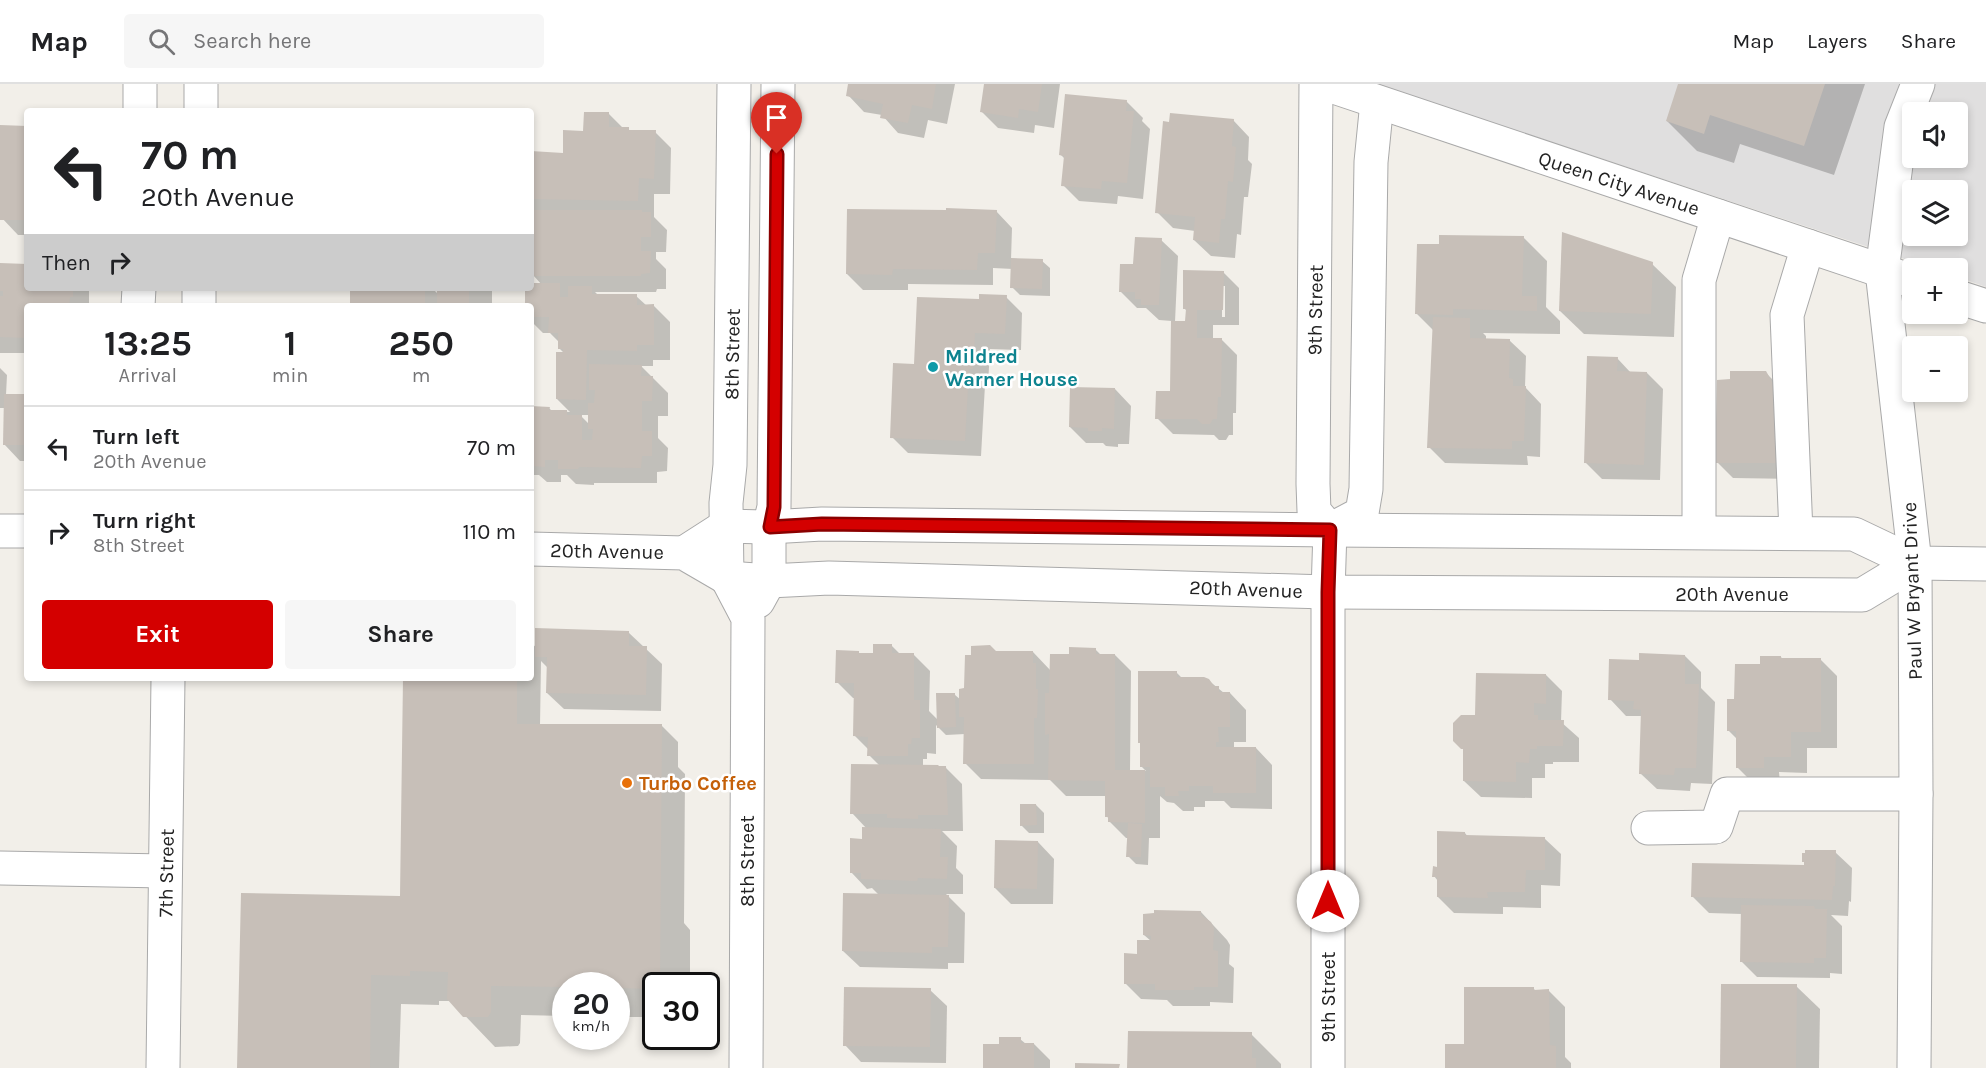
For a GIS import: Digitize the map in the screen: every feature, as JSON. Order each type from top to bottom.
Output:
[{"type":"street","points":[[140,84],[140,108]]},
{"type":"street","points":[[201,84],[201,108]]},
{"type":"street","name":"8th Street","points":[[734,84],[730,465],[726,526],[727,578],[748,618],[746,1068]]},
{"type":"street","name":"8th Street","points":[[748,618],[769,581],[770,527],[774,507],[778,84]]},
{"type":"street","name":"9th Street","points":[[1316,84],[1313,484],[1314,511],[1330,530],[1328,1068]]},
{"type":"street","name":"Queen City Avenue","points":[[1325,84],[1902,278]]},
{"type":"street","name":"Paul W Bryant Drive","points":[[1914,1068],[1915,563],[1882,271],[1901,127],[1918,84]]},
{"type":"street","points":[[1330,530],[1362,513],[1366,489],[1371,162],[1377,102]]},
{"type":"street","points":[[1699,532],[1699,280],[1718,216]]},
{"type":"street","points":[[1796,533],[1787,315],[1808,246]]},
{"type":"street","points":[[1968,300],[1986,306]]},
{"type":"street","points":[[726,526],[770,527],[822,524],[1854,534],[1915,563],[1986,564]]},
{"type":"street","name":"20th Avenue","points":[[684,553],[726,526]]},
{"type":"street","points":[[0,531],[24,531]]},
{"type":"street","name":"20th Avenue","points":[[534,549],[684,553],[727,578],[769,581],[829,578],[1328,592],[1862,595],[1915,563]]},
{"type":"street","name":"7th Street","points":[[163,1068],[168,681]]},
{"type":"street","points":[[1648,828],[1716,826],[1727,794],[1916,794]]},
{"type":"street","points":[[0,868],[165,871]]},
{"type":"shaded area","points":[[1376,84],[1986,84],[1986,287],[1968,281],[1968,258],[1902,258]]},
{"type":"building","points":[[848,84],[936,84],[932,109],[912,105],[908,123],[880,118],[883,104],[846,96]]},
{"type":"building","points":[[984,84],[1042,84],[1038,112],[1019,109],[1018,118],[980,112]]},
{"type":"building","points":[[1678,84],[1825,84],[1804,146],[1710,115],[1704,134],[1666,121]]},
{"type":"building","points":[[1065,94],[1127,100],[1126,111],[1134,111],[1127,183],[1102,181],[1101,189],[1061,186],[1064,156],[1059,155]]},
{"type":"building","points":[[584,112],[609,112],[609,127],[656,130],[654,179],[639,178],[638,201],[534,199],[534,151],[563,153],[563,130],[583,131]]},
{"type":"building","points":[[1170,113],[1234,119],[1232,146],[1236,147],[1233,182],[1228,181],[1225,219],[1221,219],[1219,243],[1193,240],[1195,217],[1155,213],[1163,121],[1169,122]]},
{"type":"building","points":[[0,125],[24,126],[24,220],[0,220]]},
{"type":"building","points":[[946,208],[997,210],[995,253],[978,253],[977,270],[893,269],[892,275],[846,274],[847,209],[946,210]]},
{"type":"building","points":[[534,210],[642,210],[642,212],[651,212],[651,237],[641,237],[641,251],[651,251],[650,273],[641,274],[641,276],[534,276]]},
{"type":"building","points":[[1562,232],[1653,262],[1651,314],[1559,311]]},
{"type":"building","points":[[1439,235],[1524,236],[1522,296],[1537,296],[1537,311],[1453,309],[1453,315],[1415,314],[1417,244],[1439,244]]},
{"type":"building","points":[[1135,237],[1162,238],[1159,305],[1141,305],[1141,299],[1135,299],[1135,292],[1119,292],[1120,264],[1133,264]]},
{"type":"building","points":[[1011,258],[1043,259],[1042,289],[1010,288]]},
{"type":"building","points":[[0,263],[24,264],[24,291],[73,291],[73,297],[70,297],[69,303],[24,303],[24,338],[0,337],[0,296],[3,296],[3,291],[0,291]]},
{"type":"building","points":[[1183,270],[1224,271],[1223,310],[1197,310],[1197,338],[1222,338],[1221,397],[1218,397],[1217,419],[1213,419],[1210,424],[1202,424],[1197,419],[1155,419],[1156,391],[1170,391],[1171,321],[1185,321]]},
{"type":"building","points":[[534,283],[560,283],[560,297],[568,297],[568,286],[592,286],[592,294],[637,294],[637,305],[654,304],[654,345],[637,345],[637,351],[587,350],[586,400],[556,399],[556,352],[563,352],[563,349],[558,349],[558,333],[548,333],[549,317],[534,317],[534,303],[525,303],[525,291],[534,291]]},
{"type":"building","points":[[350,291],[425,291],[425,303],[350,303]]},
{"type":"building","points":[[437,291],[469,291],[469,303],[437,303]]},
{"type":"building","name":"Mildred Warner House","points":[[979,294],[1007,295],[1005,334],[975,333],[973,369],[969,369],[965,441],[890,438],[893,363],[914,364],[917,297],[979,299]]},
{"type":"building","points":[[1433,317],[1470,318],[1470,338],[1510,339],[1509,378],[1513,379],[1513,386],[1526,386],[1524,441],[1512,441],[1512,449],[1427,448]]},
{"type":"building","points":[[1587,356],[1618,357],[1617,371],[1647,372],[1644,465],[1584,463]]},
{"type":"building","points":[[589,364],[642,365],[641,376],[653,376],[652,401],[642,401],[642,431],[652,431],[652,456],[642,456],[641,468],[558,469],[558,460],[545,460],[545,467],[534,466],[534,406],[550,407],[549,410],[567,410],[567,415],[582,415],[582,440],[592,440],[593,429],[588,429],[588,403],[594,403],[595,390],[589,390]]},
{"type":"building","points":[[1730,371],[1766,371],[1785,405],[1777,463],[1715,463],[1717,380],[1730,379]]},
{"type":"building","points":[[1070,387],[1115,388],[1114,429],[1102,428],[1102,431],[1088,431],[1088,428],[1069,427]]},
{"type":"building","points":[[4,394],[24,394],[24,445],[3,445]]},
{"type":"building","points":[[535,628],[629,631],[629,646],[647,646],[646,695],[546,693],[547,657],[535,657]]},
{"type":"building","points":[[873,644],[892,644],[892,653],[914,653],[914,700],[920,700],[920,738],[912,738],[911,744],[908,744],[908,756],[867,756],[868,737],[853,736],[854,683],[835,683],[836,650],[873,653]]},
{"type":"building","points":[[990,645],[996,651],[1033,651],[1033,663],[1036,663],[1036,689],[1038,689],[1037,718],[1034,718],[1034,764],[963,764],[964,717],[959,717],[959,689],[964,688],[965,655],[971,655],[971,646]]},
{"type":"building","points":[[1069,647],[1096,648],[1096,654],[1115,654],[1115,770],[1145,770],[1145,823],[1108,822],[1108,817],[1105,817],[1105,781],[1048,780],[1049,734],[1045,735],[1045,693],[1049,693],[1050,654],[1069,654]]},
{"type":"building","points":[[1639,653],[1685,655],[1685,684],[1699,684],[1696,768],[1675,768],[1674,775],[1639,774],[1641,710],[1633,709],[1634,701],[1608,700],[1609,659],[1639,660]]},
{"type":"building","points":[[1760,656],[1821,658],[1821,732],[1791,732],[1791,757],[1764,757],[1764,768],[1736,768],[1736,731],[1727,731],[1727,699],[1734,699],[1735,664],[1760,664]]},
{"type":"building","points":[[1138,671],[1177,671],[1177,677],[1204,677],[1209,679],[1214,686],[1219,686],[1219,692],[1230,692],[1230,727],[1218,727],[1219,742],[1216,742],[1216,747],[1256,747],[1256,793],[1213,793],[1213,786],[1189,786],[1189,791],[1178,791],[1179,796],[1165,796],[1165,787],[1150,787],[1150,767],[1140,767]]},
{"type":"building","points":[[1476,673],[1546,674],[1546,704],[1534,703],[1534,715],[1538,715],[1538,720],[1564,720],[1563,746],[1537,746],[1537,749],[1530,749],[1529,763],[1516,762],[1516,782],[1463,781],[1463,749],[1453,741],[1453,723],[1461,715],[1475,715]]},
{"type":"building","points":[[403,681],[517,681],[517,724],[662,724],[660,972],[642,972],[642,989],[630,988],[630,972],[552,972],[552,987],[491,986],[491,1012],[488,1017],[463,1017],[447,999],[448,972],[410,971],[410,976],[371,975],[370,1068],[237,1068],[241,893],[400,896]]},
{"type":"building","points":[[936,693],[955,693],[956,727],[937,728]]},
{"type":"building","points":[[851,764],[946,766],[948,815],[918,815],[918,819],[887,818],[887,814],[850,814]]},
{"type":"building","points":[[1020,804],[1036,804],[1037,825],[1020,826]]},
{"type":"building","points":[[1128,823],[1142,824],[1141,857],[1126,857]]},
{"type":"building","points":[[862,827],[941,829],[940,857],[948,857],[947,879],[918,878],[917,881],[861,879],[861,873],[850,873],[850,838],[862,839]]},
{"type":"building","points":[[1437,831],[1465,832],[1465,835],[1545,837],[1545,870],[1526,870],[1525,892],[1487,892],[1488,898],[1437,897],[1437,877],[1432,877],[1433,866],[1437,867]]},
{"type":"building","points":[[995,840],[1038,841],[1037,889],[994,888]]},
{"type":"building","points":[[1805,850],[1836,850],[1835,886],[1833,886],[1832,900],[1691,897],[1692,863],[1804,865],[1802,853],[1805,853]]},
{"type":"building","points":[[843,893],[949,895],[948,947],[932,947],[932,953],[842,951]]},
{"type":"building","points":[[1741,905],[1814,906],[1815,909],[1827,909],[1826,958],[1814,958],[1814,963],[1740,962]]},
{"type":"building","points":[[1154,910],[1201,911],[1201,915],[1211,922],[1214,928],[1213,950],[1218,951],[1218,987],[1194,987],[1194,990],[1155,990],[1155,984],[1124,984],[1124,953],[1137,954],[1137,940],[1151,940],[1151,936],[1143,935],[1143,914],[1154,913]]},
{"type":"building","points":[[1721,984],[1797,984],[1796,1068],[1720,1068]]},
{"type":"building","points":[[844,987],[931,988],[930,1047],[843,1046]]},
{"type":"building","points":[[1464,987],[1549,989],[1550,1045],[1556,1046],[1556,1068],[1445,1068],[1445,1044],[1464,1044]]},
{"type":"building","points":[[1128,1031],[1252,1032],[1252,1058],[1256,1058],[1256,1068],[1127,1068]]},
{"type":"building","points":[[999,1037],[1021,1037],[1021,1043],[1034,1043],[1034,1068],[983,1068],[983,1044],[999,1044]]},
{"type":"building","points":[[1075,1063],[1120,1064],[1119,1068],[1075,1068]]},
{"type":"place","name":"Mildred Warner House","points":[[933,367]]},
{"type":"place","name":"Turbo Coffee","points":[[627,783]]},
{"type":"route","points":[[777,154],[774,507],[770,527],[822,524],[1330,530],[1328,901]]}]
